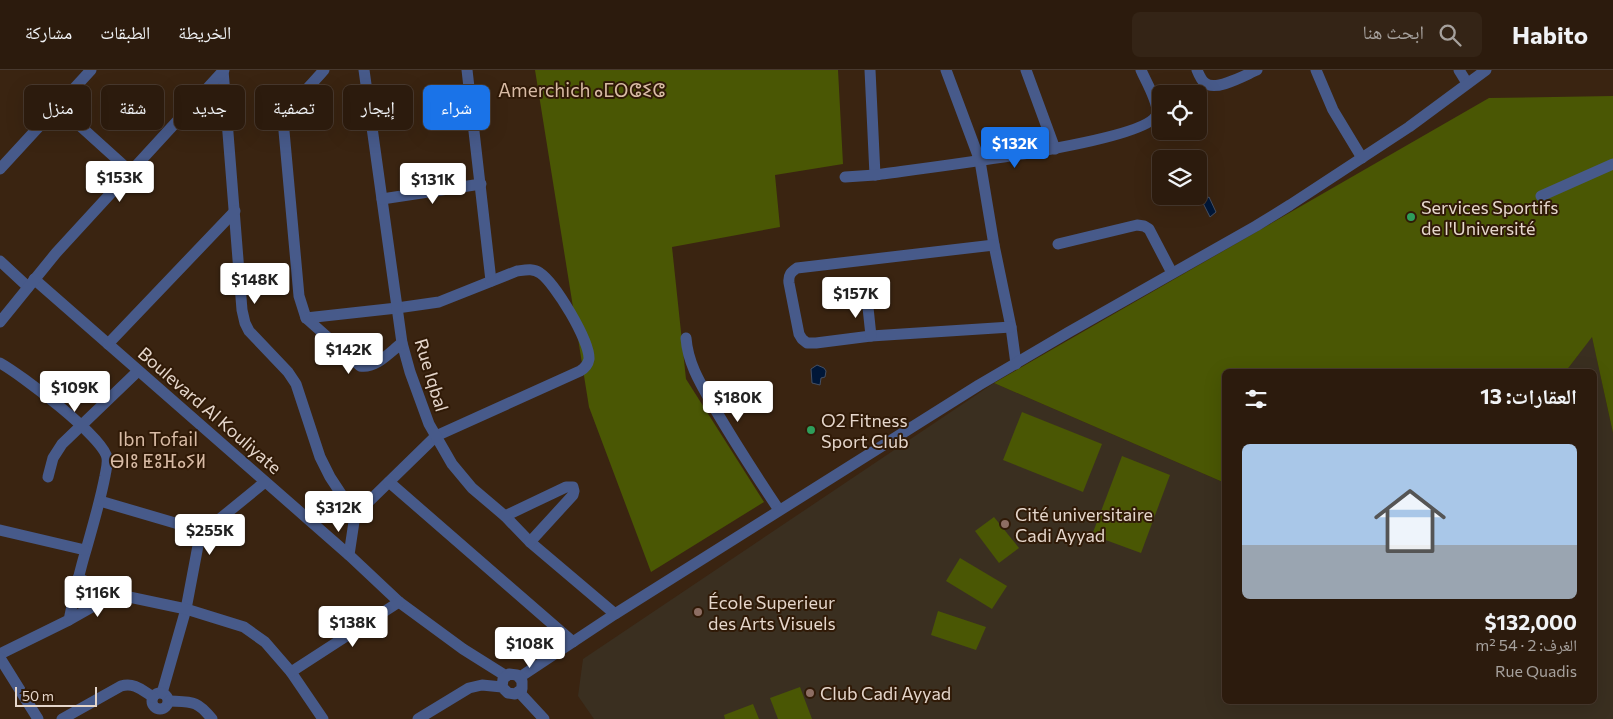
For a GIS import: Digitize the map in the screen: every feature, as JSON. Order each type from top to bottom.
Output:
[{"type":"street","points":[[77,85],[91,70]]},
{"type":"street","points":[[0,322],[56,253],[223,70]]},
{"type":"street","points":[[223,70],[242,310],[245,323],[249,331],[288,372],[296,384],[320,457],[335,485],[355,515]]},
{"type":"street","points":[[324,70],[294,106],[284,126],[299,296],[306,318],[360,366],[370,367],[402,343]]},
{"type":"street","name":"Rue Iqbal","points":[[364,70],[402,343],[410,372],[429,424],[463,479],[505,516],[530,542],[615,614]]},
{"type":"street","points":[[468,70],[491,281]]},
{"type":"street","points":[[870,70],[875,174]]},
{"type":"street","points":[[946,70],[980,161],[994,245],[1011,327],[1016,364]]},
{"type":"street","points":[[1026,70],[1055,149]]},
{"type":"street","points":[[846,177],[980,161],[1055,149],[1119,133],[1152,120],[1157,111],[1156,102],[1141,70]]},
{"type":"street","points":[[1197,70],[1203,81],[1213,87],[1257,70]]},
{"type":"street","points":[[1316,70],[1333,110],[1362,158]]},
{"type":"street","points":[[1459,70],[1467,83]]},
{"type":"street","points":[[520,677],[779,510],[1016,364],[1256,226],[1409,127],[1486,70]]},
{"type":"street","points":[[0,169],[36,130]]},
{"type":"street","points":[[85,130],[131,172]]},
{"type":"street","points":[[1541,196],[1613,164]]},
{"type":"street","points":[[382,199],[481,184]]},
{"type":"street","points":[[108,344],[235,211]]},
{"type":"street","points":[[1058,244],[1137,225],[1144,226],[1150,229],[1172,273]]},
{"type":"street","points":[[994,245],[797,268],[788,277],[799,334],[807,343],[816,343],[871,336],[1011,327]]},
{"type":"street","name":"Boulevard Al Kouliyate","points":[[0,261],[108,344],[400,602],[504,682]]},
{"type":"street","points":[[306,318],[439,302],[517,271],[529,269],[540,273],[556,291],[573,317],[587,345],[589,358],[587,365],[580,371],[436,436],[355,515],[348,555]]},
{"type":"street","points":[[867,298],[871,336]]},
{"type":"street","points":[[686,338],[686,348],[690,362],[700,384],[725,427],[779,510]]},
{"type":"street","points":[[0,363],[34,386],[82,426],[105,452],[107,457],[100,501],[68,620]]},
{"type":"street","points":[[48,477],[56,451],[138,371]]},
{"type":"street","points":[[161,697],[186,609],[200,535],[265,482]]},
{"type":"street","points":[[388,482],[572,642]]},
{"type":"street","points":[[505,516],[566,487],[573,487],[573,495],[530,542]]},
{"type":"street","points":[[100,501],[192,528],[200,535]]},
{"type":"street","points":[[0,530],[86,550]]},
{"type":"street","points":[[78,578],[115,594],[186,609],[244,627],[265,642],[291,672],[323,719]]},
{"type":"street","points":[[0,654],[115,594]]},
{"type":"street","points":[[291,672],[400,602]]},
{"type":"street","points":[[0,658],[38,719]]},
{"type":"street","points":[[418,719],[469,688],[504,682],[513,674],[520,677],[523,685],[516,694],[508,693],[504,682]]},
{"type":"street","points":[[62,719],[121,686],[128,684],[136,685],[161,697],[201,706],[212,719]]},
{"type":"street","points":[[519,692],[544,719]]},
{"type":"shaded area","name":"Cité universitaire Cadi Ayyad","points":[[1592,336],[1613,433],[1613,719],[594,719],[578,696],[583,659],[994,383],[1222,482],[1222,704],[1597,704],[1597,369],[1567,369]]},
{"type":"green space","points":[[535,70],[838,70],[843,164],[775,175],[780,227],[672,247],[686,379],[764,502],[651,572],[589,407]]},
{"type":"green space","name":"Services Sportifs de l'Université","points":[[1613,96],[1613,433],[1592,337],[1568,369],[1222,369],[1222,482],[994,383],[1489,98]]},
{"type":"green space","points":[[1022,412],[1102,444],[1083,492],[1003,460]]},
{"type":"green space","points":[[1122,456],[1170,475],[1141,553],[1092,535]]},
{"type":"green space","points":[[994,517],[1019,548],[999,563],[975,531]]},
{"type":"green space","points":[[960,558],[1007,586],[992,609],[946,581]]},
{"type":"green space","points":[[938,611],[986,627],[976,650],[931,635]]},
{"type":"green space","points":[[800,687],[812,719],[778,719],[770,698]]},
{"type":"green space","points":[[753,704],[759,719],[725,719],[724,715]]},
{"type":"water","points":[[1209,197],[1216,212],[1210,217],[1204,205],[1207,205],[1207,198]]},
{"type":"water","points":[[817,365],[826,371],[825,377],[821,378],[820,385],[812,383],[811,369]]},
{"type":"place","name":"Services Sportifs de l'Université","points":[[1411,217]]},
{"type":"place","name":"O2 Fitness Sport Club","points":[[811,430]]},
{"type":"place","name":"Cité universitaire Cadi Ayyad","points":[[1005,524]]},
{"type":"place","name":"École Superieur des Arts Visuels","points":[[698,612]]},
{"type":"place","name":"Club Cadi Ayyad","points":[[810,693]]},
{"type":"district","name":"Amerchich ⴰⵎⵔⵛⵉⵛ","points":[[582,89]]},
{"type":"district","name":"Ibn Tofail ⴱⵏⵓ ⵟⵓⴼⴰⵢⵍ","points":[[158,449]]}]
